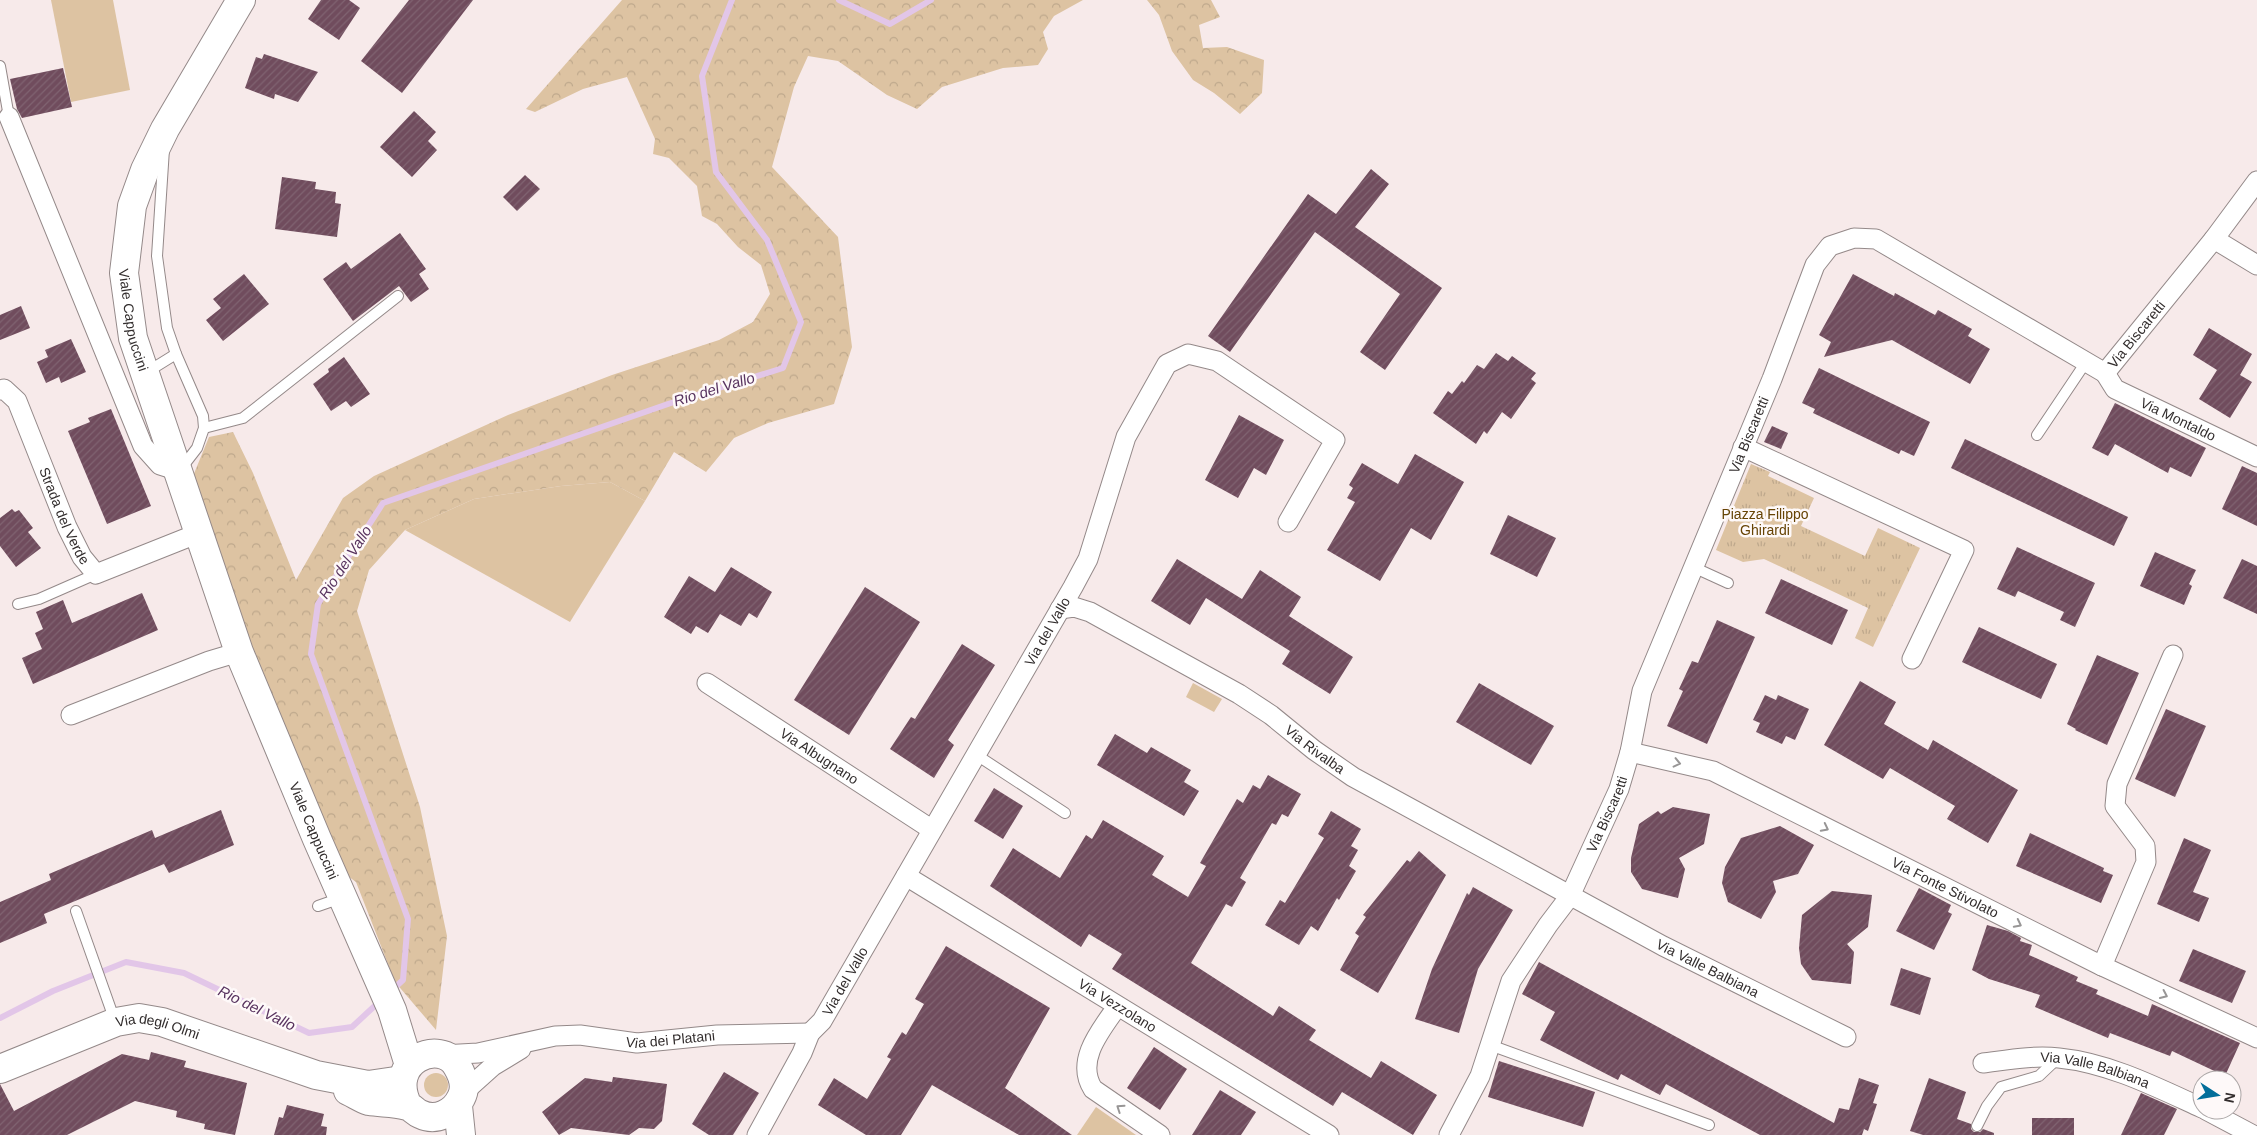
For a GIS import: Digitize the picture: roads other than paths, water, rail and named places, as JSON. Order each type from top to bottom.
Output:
[{"type":"main road","name":"Viale Cappuccini","points":[[242,0],[165,129],[145,170],[132,206],[124,273],[133,338],[239,652],[330,902],[376,978],[421,1063]]},
{"type":"main road","name":"Via degli Olmi","points":[[0,1069],[116,1022],[139,1018],[162,1022],[316,1075],[368,1086],[421,1063]]},
{"type":"main road","points":[[461,1099],[447,1114],[434,1118],[420,1119],[402,1094],[421,1063],[455,1063],[464,1076],[461,1099],[461,1135]]},
{"type":"main road","name":"Via degli Olmi","points":[[316,1075],[367,1100],[420,1119]]},
{"type":"street","points":[[9,117],[143,446],[160,465],[179,471]]},
{"type":"street","name":"Via Biscaretti","points":[[1450,1135],[1480,1076],[1511,980],[1570,896],[1619,789],[1630,752],[1642,691],[1692,567],[1772,379],[1814,265],[1830,246],[1854,238],[1876,239],[2105,373],[2214,239],[2257,180]]},
{"type":"street","points":[[2214,239],[2257,265]]},
{"type":"street","name":"Via del Vallo","points":[[757,1135],[802,1053],[810,1033],[822,1021],[1088,559],[1126,438],[1167,364],[1188,354],[1217,361],[1335,440],[1288,522]]},
{"type":"street","name":"Via Montaldo","points":[[2105,373],[2115,389],[2257,457]]},
{"type":"street","name":"Strada del Verde","points":[[0,390],[4,389],[18,401],[68,527],[82,557],[96,574],[199,533]]},
{"type":"street","points":[[1743,447],[1964,550],[1912,658]]},
{"type":"street","name":"Via Rivalba","points":[[1060,610],[1074,607],[1090,612],[1197,670],[1271,715],[1314,750],[1354,777],[1570,896]]},
{"type":"street","points":[[70,715],[209,661],[239,652]]},
{"type":"street","points":[[2102,966],[2146,862],[2144,846],[2115,806],[2117,784],[2173,655]]},
{"type":"street","name":"Via Albugnano","points":[[707,683],[931,830]]},
{"type":"street","name":"Via Fonte Stivolato","points":[[1630,752],[1713,771],[2102,966],[2257,1038]]},
{"type":"street","name":"Via Vezzolano","points":[[906,876],[1329,1135]]},
{"type":"street","name":"Via Valle Balbiana","points":[[1570,896],[1663,946],[1846,1037]]},
{"type":"street","points":[[1118,1007],[1104,1025],[1087,1059],[1085,1066],[1088,1082],[1093,1089],[1160,1135]]},
{"type":"street","name":"Via dei Platani","points":[[421,1063],[555,1036],[580,1035],[637,1043],[718,1035],[810,1033]]},
{"type":"street","name":"Via dei Platani","points":[[461,1099],[493,1066],[532,1042]]},
{"type":"street","name":"Via Valle Balbiana","points":[[1983,1063],[2058,1058],[2118,1071],[2192,1104]]},
{"type":"street","points":[[2225,1120],[2253,1135]]},
{"type":"lane","points":[[0,66],[9,117]]},
{"type":"lane","points":[[165,129],[157,256],[167,328],[202,416],[204,428],[197,448],[179,471]]},
{"type":"lane","points":[[204,428],[243,418],[398,296]]},
{"type":"lane","points":[[145,373],[176,354]]},
{"type":"lane","points":[[2037,434],[2086,362]]},
{"type":"lane","points":[[1692,567],[1728,583]]},
{"type":"lane","points":[[18,604],[39,599],[96,574]]},
{"type":"lane","points":[[974,754],[1065,813]]},
{"type":"lane","points":[[76,911],[116,1022]]},
{"type":"lane","points":[[1490,1044],[1709,1125]]},
{"type":"lane","points":[[1978,1126],[1987,1106],[2001,1087],[2039,1076],[2058,1058]]},
{"type":"waterway","name":"Rio del Vallo","points":[[391,991],[403,980],[408,919],[311,654],[318,604],[383,503],[668,404],[783,368],[801,322],[767,240],[716,172],[702,76],[732,0]]},
{"type":"waterway","name":"Rio del Vallo","points":[[839,0],[890,24],[931,0]]},
{"type":"waterway","name":"Rio del Vallo","points":[[0,1018],[53,991],[126,962],[184,973],[309,1033],[352,1027],[380,1001]]},
{"type":"park label","name":"Piazza Filippo Ghirardi","points":[[1765,522]]}]
